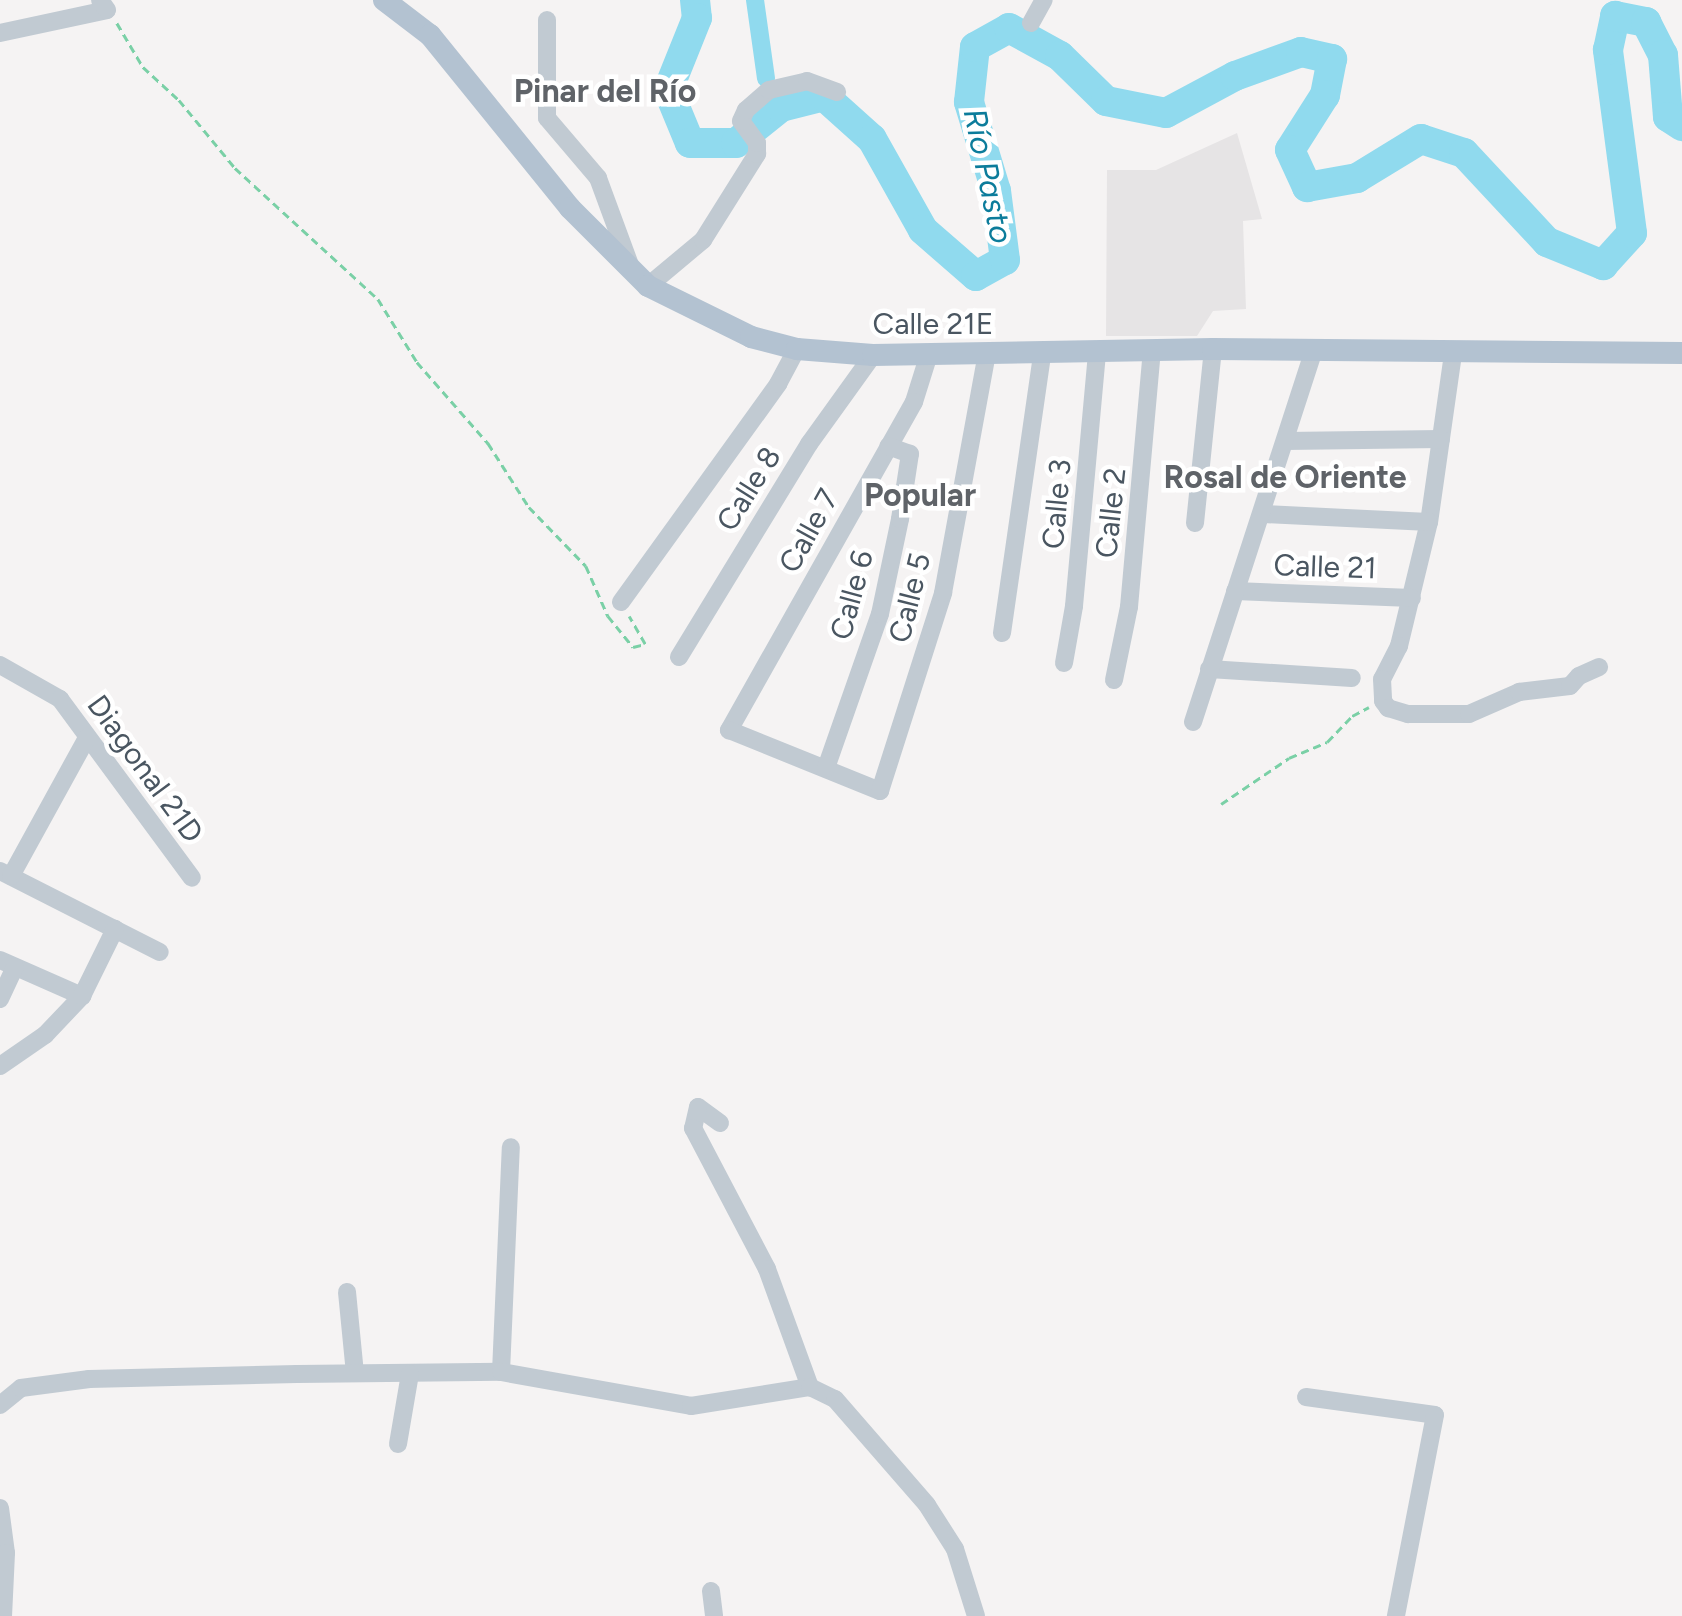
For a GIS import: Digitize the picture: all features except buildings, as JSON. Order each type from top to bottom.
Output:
[{"type":"main road","name":"Calle 21E","points":[[384,0],[430,34],[570,208],[640,278],[750,337],[797,349],[874,355],[1213,349],[1313,353],[1682,353]]},
{"type":"street","points":[[1031,23],[1044,0]]},
{"type":"street","points":[[0,33],[103,5]]},
{"type":"street","points":[[548,20],[547,118],[598,178],[640,278],[703,240],[721,216],[757,154],[756,144],[741,121],[746,110],[769,90],[808,81],[837,92]]},
{"type":"street","points":[[621,602],[778,384],[797,349]]},
{"type":"street","points":[[1195,523],[1213,349]]},
{"type":"street","name":"Calle 2","points":[[1114,680],[1129,608],[1152,350]]},
{"type":"street","name":"Calle 3","points":[[1064,662],[1074,606],[1098,351]]},
{"type":"street","points":[[1193,722],[1264,514],[1313,353]]},
{"type":"street","name":"Calle 7","points":[[826,768],[729,730],[914,402],[929,354]]},
{"type":"street","name":"Calle 5","points":[[826,768],[880,791],[943,592],[987,354]]},
{"type":"street","points":[[1002,632],[1042,354]]},
{"type":"street","points":[[1453,354],[1429,522],[1398,646],[1382,679],[1383,701],[1388,708],[1408,714],[1469,714],[1519,692],[1570,686],[1600,667]]},
{"type":"street","name":"Calle 8","points":[[679,657],[808,444],[874,355]]},
{"type":"street","points":[[1285,441],[1440,439]]},
{"type":"street","name":"Calle 6","points":[[826,768],[880,614],[900,519],[910,454],[888,446]]},
{"type":"street","points":[[1264,514],[1429,522]]},
{"type":"street","name":"Calle 21","points":[[1235,591],[1412,598]]},
{"type":"street","name":"Diagonal 21D","points":[[0,665],[60,699],[192,878]]},
{"type":"street","points":[[1209,669],[1352,678]]},
{"type":"street","points":[[87,738],[6,873],[160,952]]},
{"type":"street","points":[[0,1066],[45,1035],[82,996],[115,929]]},
{"type":"street","points":[[0,999],[7,963],[82,996]]},
{"type":"street","points":[[720,1123],[698,1107],[693,1128],[767,1269],[810,1387]]},
{"type":"street","points":[[502,1372],[511,1147]]},
{"type":"street","points":[[347,1292],[355,1374]]},
{"type":"street","points":[[0,1405],[21,1388],[89,1379],[502,1372],[691,1406],[810,1387],[835,1399],[927,1505],[955,1549],[976,1616]]},
{"type":"street","points":[[398,1444],[410,1374]]},
{"type":"street","points":[[1306,1397],[1435,1416],[1396,1616]]},
{"type":"street","points":[[0,1508],[6,1553],[3,1616]]},
{"type":"street","points":[[711,1590],[714,1616]]},
{"type":"path","points":[[103,5],[133,44],[143,67],[179,100],[235,168],[378,299],[417,362],[488,443],[530,508],[586,566],[608,616],[633,647],[644,644],[621,602]]},
{"type":"path","points":[[1221,804],[1289,758],[1328,742],[1352,716],[1383,701]]},
{"type":"shaded area","points":[[1237,133],[1262,219],[1243,221],[1246,309],[1213,311],[1197,336],[1106,336],[1107,170],[1156,170]]},
{"type":"waterway","name":"Río Pasto","points":[[695,0],[697,18],[668,90],[690,143],[736,143],[781,107],[824,96],[872,139],[923,230],[976,276],[1005,260],[996,191],[969,102],[975,47],[1009,28],[1060,56],[1106,101],[1166,113],[1235,76],[1301,52],[1332,59],[1325,95],[1290,150],[1307,187],[1357,178],[1421,139],[1464,153],[1547,242],[1603,265],[1632,233],[1608,50],[1615,16],[1646,22],[1663,55],[1668,117],[1682,126]]},
{"type":"waterway","points":[[755,0],[766,78]]},
{"type":"waterway","points":[[772,95],[781,107]]},
{"type":"district","name":"Pinar del Río","points":[[605,91]]},
{"type":"district","name":"Rosal de Oriente","points":[[1285,477]]},
{"type":"district","name":"Popular","points":[[920,495]]}]
